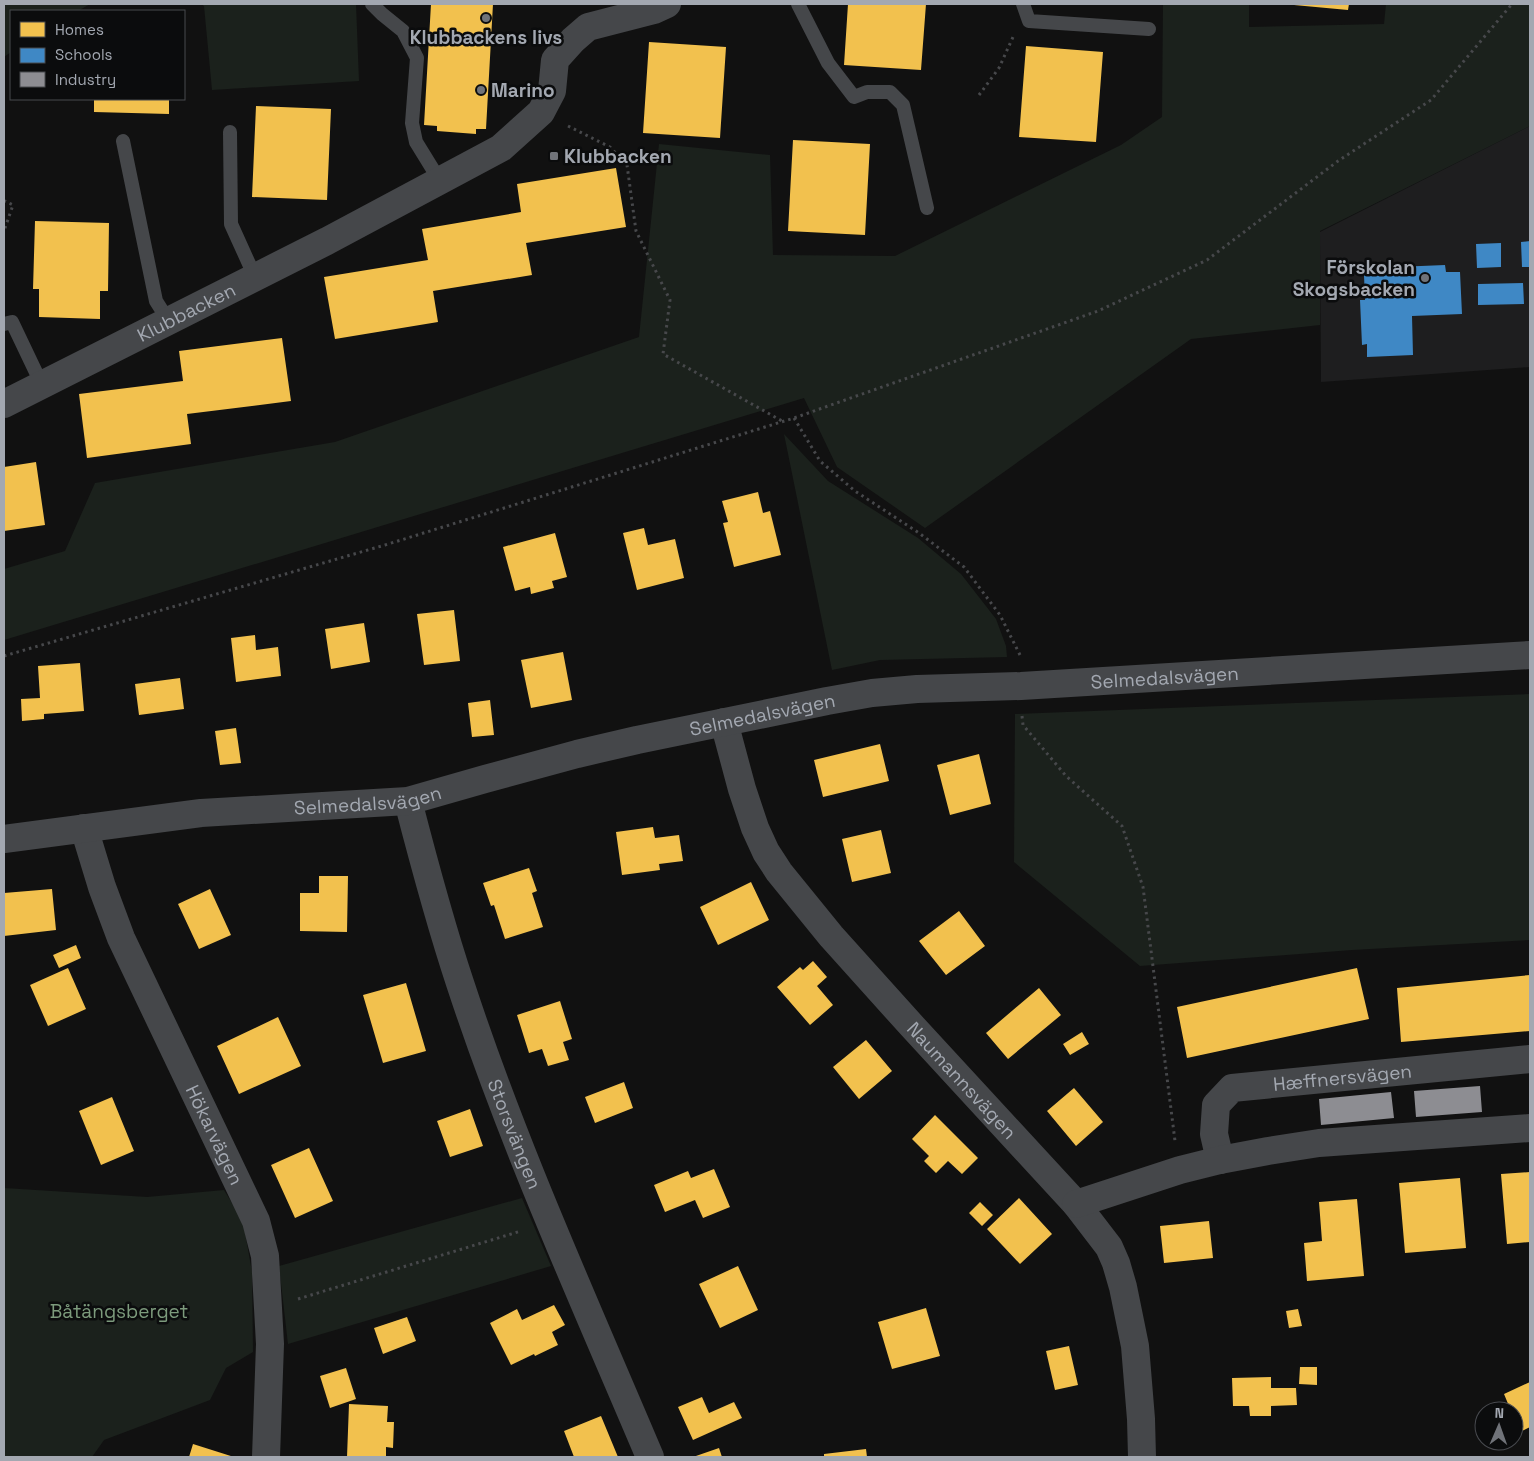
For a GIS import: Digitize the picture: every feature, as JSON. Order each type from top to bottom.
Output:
[{"type":"street","name":"Klubbacken","points":[[4,404],[255,277],[501,148],[541,112],[552,91],[555,60],[573,40],[588,28],[654,10],[667,4]]},
{"type":"street","name":"Selmedalsvägen","points":[[4,839],[201,813],[408,801],[577,754],[724,722],[872,693],[917,689],[1021,686],[1530,655]]},
{"type":"street","name":"Naumannsvägen","points":[[724,722],[742,789],[755,828],[766,852],[779,872],[831,936],[1076,1204],[1109,1246],[1123,1287],[1135,1346],[1142,1457]]},
{"type":"street","name":"Storsvängen","points":[[408,801],[434,902],[463,993],[519,1146],[650,1457]]},
{"type":"street","name":"Hökarvägen","points":[[84,828],[102,887],[121,938],[256,1221],[265,1256],[270,1344],[266,1457]]},
{"type":"street","name":"Hæffnersvägen","points":[[1220,1160],[1214,1134],[1216,1105],[1232,1088],[1530,1059]]},
{"type":"street","points":[[1076,1204],[1180,1170],[1220,1160],[1319,1143],[1530,1128]]},
{"type":"lane","points":[[372,4],[403,31],[417,58],[412,123],[416,142],[440,181]]},
{"type":"lane","points":[[798,4],[828,63],[854,97],[867,92],[890,92],[903,105],[927,208]]},
{"type":"lane","points":[[1023,4],[1029,21],[1149,30]]},
{"type":"lane","points":[[230,132],[230,224],[255,277]]},
{"type":"lane","points":[[123,141],[156,301],[168,320]]},
{"type":"lane","points":[[4,324],[12,322],[42,384]]},
{"type":"path","points":[[4,656],[386,545],[794,418],[1098,311],[1207,260],[1338,161],[1430,100],[1512,4]]},
{"type":"path","points":[[979,95],[999,68],[1015,34],[1029,21]]},
{"type":"path","points":[[541,112],[610,147],[627,165],[636,231],[670,300],[663,354],[783,421]]},
{"type":"path","points":[[4,202],[14,204],[4,231]]},
{"type":"path","points":[[794,418],[820,461],[855,491],[919,533],[964,567],[1000,615],[1021,658],[1023,725],[1066,776],[1122,826],[1144,887],[1176,1152],[1180,1170]]},
{"type":"path","points":[[268,1308],[551,1222]]},
{"type":"shaded area","name":"Förskolan Skogsbacken","points":[[1530,126],[1530,367],[1321,382],[1320,232]]},
{"type":"green space","points":[[4,4],[90,4],[80,10],[10,10],[10,53],[4,57]]},
{"type":"green space","points":[[201,4],[356,4],[359,81],[212,90],[204,6]]},
{"type":"green space","points":[[1163,4],[1249,4],[1249,27],[1384,24],[1386,4],[1530,4],[1530,126],[1320,231],[1320,325],[1191,339],[925,528],[837,467],[804,398],[4,640],[4,569],[65,551],[95,483],[335,442],[639,337],[659,144],[770,155],[773,255],[895,256],[1121,145],[1162,117]]},
{"type":"green space","points":[[784,434],[828,481],[918,538],[961,574],[996,619],[1006,646],[1007,657],[880,660],[832,670]]},
{"type":"green space","points":[[1530,694],[1530,940],[1352,950],[1140,966],[1014,862],[1015,714]]},
{"type":"green space","name":"Båtängsberget","points":[[4,1188],[147,1197],[224,1190],[243,1221],[252,1272],[253,1352],[226,1368],[210,1400],[104,1440],[92,1457],[4,1457]]},
{"type":"green space","points":[[522,1198],[551,1266],[288,1344],[279,1266]]},
{"type":"building: Homes","points":[[431,4],[493,4],[486,129],[476,129],[476,134],[437,131],[437,126],[424,125]]},
{"type":"building: Homes","points":[[848,4],[926,4],[921,70],[844,65]]},
{"type":"building: Homes","points":[[1294,4],[1349,4],[1348,10]]},
{"type":"building: Homes","points":[[649,42],[726,47],[720,138],[643,133]]},
{"type":"building: Homes","points":[[1026,46],[1103,52],[1096,142],[1019,137]]},
{"type":"building: Homes","points":[[94,100],[169,100],[169,114],[94,112]]},
{"type":"building: Homes","points":[[256,106],[331,109],[327,200],[252,197]]},
{"type":"building: Homes","points":[[793,140],[870,144],[865,235],[788,231]]},
{"type":"building: Homes","points":[[616,168],[626,227],[526,243],[532,275],[433,291],[438,322],[335,339],[324,277],[428,260],[422,229],[521,212],[517,184]]},
{"type":"building: Homes","points":[[35,221],[109,223],[108,291],[100,291],[100,319],[39,317],[39,289],[33,289]]},
{"type":"building: Homes","points":[[282,338],[291,401],[187,414],[191,444],[87,458],[79,394],[183,381],[179,351]]},
{"type":"building: Homes","points":[[36,462],[45,525],[4,531],[4,467]]},
{"type":"building: Homes","points":[[758,492],[763,513],[770,511],[781,555],[734,567],[723,523],[728,522],[722,501]]},
{"type":"building: Homes","points":[[644,528],[648,545],[675,539],[684,578],[637,590],[623,533]]},
{"type":"building: Homes","points":[[555,533],[567,577],[552,581],[554,588],[531,594],[530,587],[515,591],[503,547]]},
{"type":"building: Homes","points":[[454,610],[460,661],[424,665],[417,614]]},
{"type":"building: Homes","points":[[364,623],[370,662],[331,669],[325,629]]},
{"type":"building: Homes","points":[[255,635],[256,650],[278,647],[281,676],[236,682],[231,638]]},
{"type":"building: Homes","points":[[563,652],[572,700],[531,708],[521,660]]},
{"type":"building: Homes","points":[[80,663],[84,711],[44,714],[44,719],[22,721],[21,699],[40,698],[38,666]]},
{"type":"building: Homes","points":[[180,678],[184,709],[139,715],[135,684]]},
{"type":"building: Homes","points":[[490,700],[494,735],[472,737],[468,703]]},
{"type":"building: Homes","points":[[236,728],[241,763],[220,765],[215,731]]},
{"type":"building: Homes","points":[[880,744],[889,781],[823,797],[814,760]]},
{"type":"building: Homes","points":[[979,754],[991,804],[950,815],[937,765]]},
{"type":"building: Homes","points":[[653,827],[655,838],[679,835],[683,861],[659,864],[660,870],[622,875],[616,832]]},
{"type":"building: Homes","points":[[881,830],[891,873],[852,882],[842,839]]},
{"type":"building: Homes","points":[[529,868],[537,891],[532,893],[543,927],[505,939],[494,905],[491,906],[483,883]]},
{"type":"building: Homes","points":[[319,876],[348,876],[347,932],[300,931],[300,893],[319,893]]},
{"type":"building: Homes","points":[[751,882],[769,920],[718,945],[700,907]]},
{"type":"building: Homes","points":[[52,889],[56,930],[4,936],[4,893]]},
{"type":"building: Homes","points":[[210,889],[231,935],[199,949],[178,904]]},
{"type":"building: Homes","points":[[959,911],[985,946],[946,975],[919,941]]},
{"type":"building: Homes","points":[[76,945],[81,958],[59,968],[53,955]]},
{"type":"building: Homes","points":[[813,961],[827,977],[817,986],[833,1005],[810,1025],[777,987],[800,967],[803,970]]},
{"type":"building: Homes","points":[[68,968],[86,1009],[48,1026],[30,985]]},
{"type":"building: Homes","points":[[1357,968],[1369,1019],[1187,1058],[1177,1007]]},
{"type":"building: Homes","points":[[1530,975],[1530,1031],[1401,1042],[1397,988]]},
{"type":"building: Homes","points":[[406,983],[426,1051],[383,1063],[363,995]]},
{"type":"building: Homes","points":[[1039,988],[1061,1015],[1008,1059],[986,1033]]},
{"type":"building: Homes","points":[[560,1001],[572,1039],[563,1042],[569,1060],[548,1066],[542,1049],[529,1053],[517,1015]]},
{"type":"building: Homes","points":[[278,1017],[301,1066],[239,1094],[217,1046]]},
{"type":"building: Homes","points":[[1082,1032],[1089,1044],[1070,1055],[1063,1044]]},
{"type":"building: Homes","points":[[866,1040],[892,1071],[859,1099],[833,1067]]},
{"type":"building: Homes","points":[[624,1082],[633,1108],[595,1123],[585,1097]]},
{"type":"building: Homes","points":[[1074,1088],[1103,1122],[1076,1146],[1047,1111]]},
{"type":"building: Homes","points":[[112,1097],[134,1151],[101,1165],[79,1111]]},
{"type":"building: Homes","points":[[470,1109],[483,1146],[450,1157],[437,1121]]},
{"type":"building: Homes","points":[[935,1115],[978,1158],[962,1174],[948,1161],[936,1173],[924,1161],[929,1156],[912,1139]]},
{"type":"building: Homes","points":[[309,1148],[333,1201],[295,1218],[271,1165]]},
{"type":"building: Homes","points":[[714,1169],[730,1207],[703,1218],[695,1200],[665,1212],[654,1185],[688,1171],[691,1178]]},
{"type":"building: Homes","points":[[1530,1172],[1530,1242],[1507,1244],[1501,1174]]},
{"type":"building: Homes","points":[[1460,1178],[1466,1248],[1405,1253],[1399,1183]]},
{"type":"building: Homes","points":[[1019,1198],[1052,1234],[1020,1264],[987,1229]]},
{"type":"building: Homes","points":[[1357,1199],[1364,1276],[1307,1281],[1304,1243],[1322,1241],[1319,1202]]},
{"type":"building: Homes","points":[[980,1202],[993,1215],[982,1226],[969,1213]]},
{"type":"building: Homes","points":[[1209,1221],[1213,1258],[1164,1263],[1160,1226]]},
{"type":"building: Homes","points":[[738,1266],[758,1310],[720,1328],[699,1284]]},
{"type":"building: Homes","points":[[554,1305],[565,1325],[552,1332],[558,1345],[511,1365],[490,1323],[517,1309],[522,1320]]},
{"type":"building: Homes","points":[[926,1308],[940,1356],[892,1369],[878,1322]]},
{"type":"building: Homes","points":[[1298,1309],[1302,1326],[1289,1328],[1286,1311]]},
{"type":"building: Homes","points":[[407,1317],[416,1341],[383,1354],[374,1328]]},
{"type":"building: Homes","points":[[1069,1346],[1078,1385],[1055,1390],[1046,1351]]},
{"type":"building: Homes","points":[[1300,1367],[1317,1367],[1317,1385],[1299,1384]]},
{"type":"building: Homes","points":[[346,1368],[356,1399],[330,1408],[320,1376]]},
{"type":"building: Homes","points":[[1271,1377],[1271,1388],[1296,1388],[1297,1405],[1271,1406],[1271,1416],[1250,1416],[1249,1406],[1233,1406],[1232,1378]]},
{"type":"building: Homes","points":[[1530,1382],[1530,1427],[1524,1430],[1524,1401],[1507,1401],[1504,1394]]},
{"type":"building: Homes","points":[[702,1397],[709,1413],[734,1402],[742,1418],[693,1440],[678,1407]]},
{"type":"building: Homes","points":[[349,1404],[388,1406],[387,1422],[394,1422],[393,1448],[386,1447],[386,1457],[347,1457]]},
{"type":"building: Homes","points":[[601,1416],[618,1457],[574,1457],[564,1431]]},
{"type":"building: Homes","points":[[193,1444],[234,1457],[189,1457]]},
{"type":"building: Homes","points":[[719,1448],[722,1457],[693,1457]]},
{"type":"building: Homes","points":[[866,1449],[867,1457],[824,1457],[824,1454]]},
{"type":"building: Schools","points":[[1530,241],[1530,267],[1522,267],[1521,242]]},
{"type":"building: Schools","points":[[1501,243],[1501,267],[1477,268],[1476,244]]},
{"type":"building: Schools","points":[[1445,265],[1446,272],[1460,272],[1462,314],[1412,316],[1413,355],[1367,357],[1367,344],[1362,345],[1360,300],[1365,300],[1364,275],[1372,275],[1372,268]]},
{"type":"building: Schools","points":[[1523,283],[1524,304],[1478,305],[1478,284]]},
{"type":"building: Industry","points":[[1480,1086],[1482,1112],[1416,1117],[1414,1091]]},
{"type":"building: Industry","points":[[1391,1092],[1394,1118],[1321,1125],[1319,1099]]},
{"type":"place","name":"Klubbackens livs","points":[[486,18]]},
{"type":"place","name":"Marino","points":[[481,90]]},
{"type":"place","name":"Klubbacken","points":[[554,156]]},
{"type":"place","name":"Förskolan Skogsbacken","points":[[1425,278]]}]
